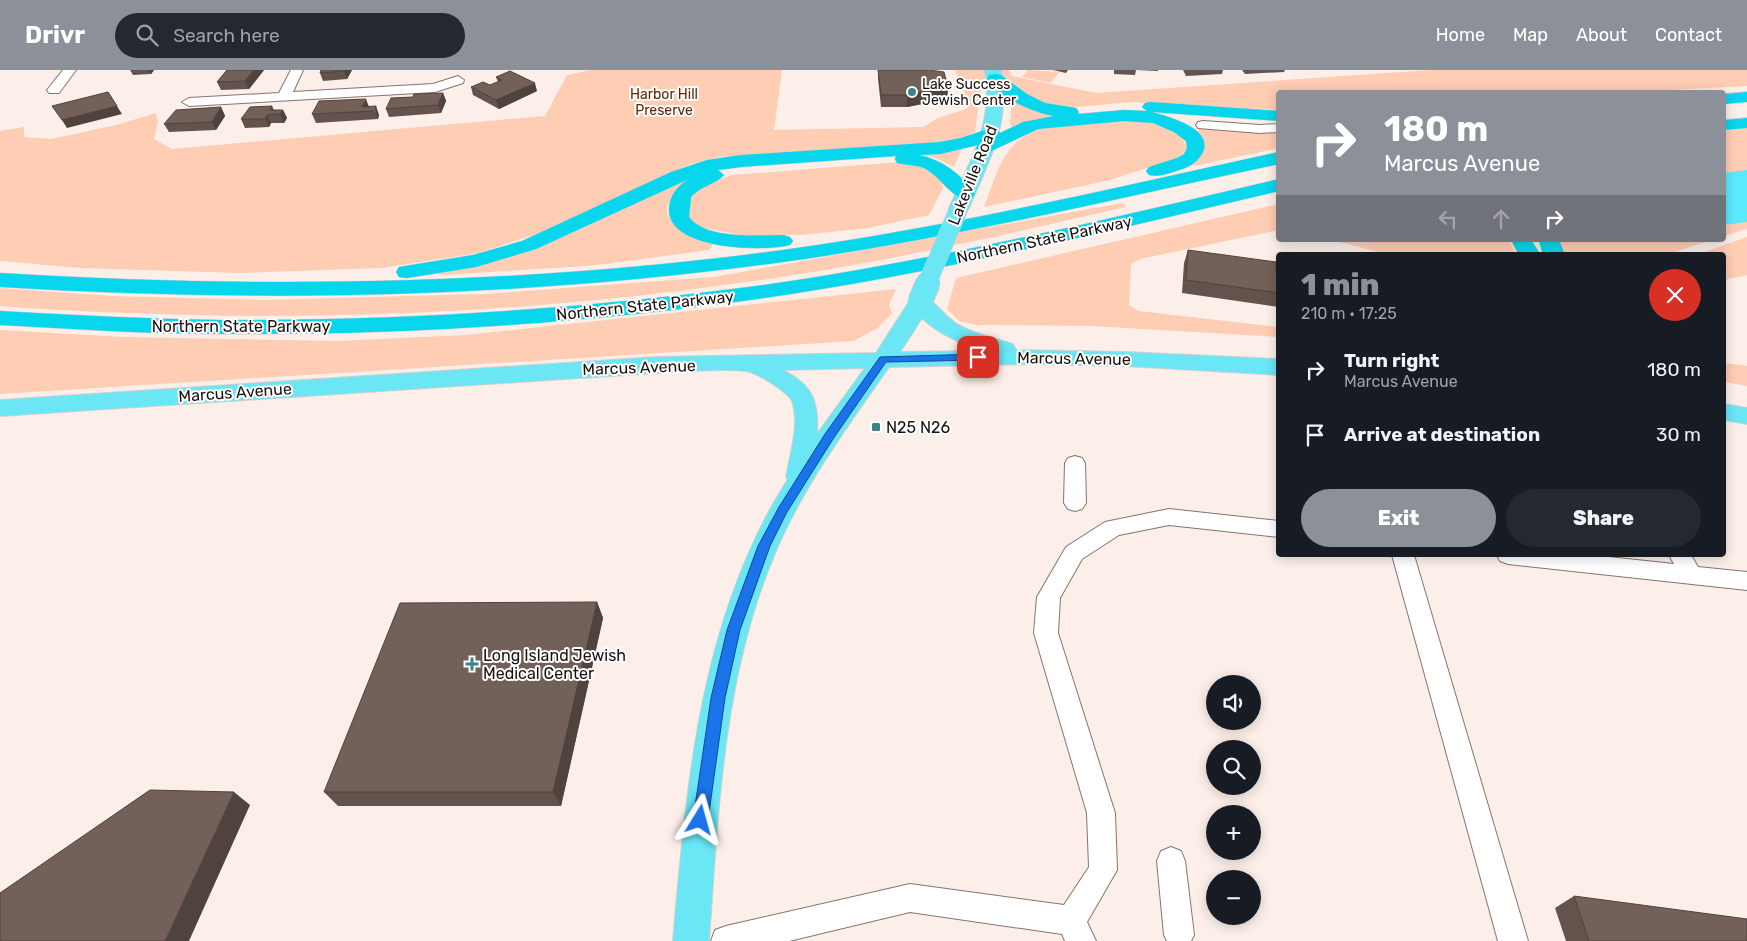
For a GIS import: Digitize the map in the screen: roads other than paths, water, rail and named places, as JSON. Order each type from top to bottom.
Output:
[{"type":"highway","points":[[994,74],[1027,102],[1050,110],[1069,112],[1134,107],[1276,116]]},
{"type":"highway","points":[[1726,98],[1747,97]]},
{"type":"highway","points":[[1164,108],[1181,114],[1203,126]]},
{"type":"highway","points":[[48,283],[337,277],[441,267],[476,261],[529,245],[678,176],[707,166],[741,161],[940,148],[988,140],[1036,124],[1129,115],[1159,118],[1174,124],[1203,126]]},
{"type":"highway","points":[[1726,116],[1747,115]]},
{"type":"highway","points":[[1726,124],[1747,123]]},
{"type":"highway","points":[[977,222],[1046,198],[1128,179],[1178,164],[1190,158],[1194,150],[1194,142],[1203,126]]},
{"type":"highway","points":[[922,234],[785,241],[724,240],[704,235],[691,229],[682,221],[678,209],[681,199],[690,186],[700,180],[723,172],[904,159],[919,160],[938,166],[947,174],[962,201]]},
{"type":"highway","name":"Northern State Parkway","points":[[0,280],[157,288],[288,290],[498,284],[603,276],[722,264],[922,234],[1276,159]]},
{"type":"highway","name":"Northern State Parkway","points":[[0,318],[166,326],[287,327],[428,323],[570,313],[690,301],[875,274],[1013,248],[1276,186]]},
{"type":"highway","points":[[1144,217],[1276,197]]},
{"type":"main road","name":"Lakeville Road","points":[[691,941],[700,820],[718,698],[734,630],[764,546],[798,485],[829,436],[906,328],[920,302],[988,140],[997,102],[994,74]]},
{"type":"main road","points":[[920,302],[937,322],[948,330],[1032,357]]},
{"type":"main road","name":"Marcus Avenue","points":[[0,408],[623,366],[1032,357],[1276,366]]},
{"type":"main road","points":[[750,363],[788,384],[803,400],[806,411],[798,485]]},
{"type":"main road","points":[[1726,412],[1747,416]]},
{"type":"street","points":[[54,90],[70,70]]},
{"type":"street","points":[[284,96],[298,70]]},
{"type":"street","points":[[189,102],[435,88],[458,80]]},
{"type":"street","points":[[1203,126],[1276,122]]},
{"type":"street","points":[[1203,126],[1276,128]]},
{"type":"street","points":[[1075,463],[1075,503]]},
{"type":"street","points":[[726,941],[910,898],[1076,931],[1103,870],[1101,813],[1046,633],[1049,597],[1074,553],[1113,528],[1169,517],[1276,529]]},
{"type":"street","points":[[1404,557],[1513,941]]},
{"type":"street","points":[[1540,557],[1638,563],[1691,575],[1747,580]]},
{"type":"street","points":[[1681,557],[1691,575]]},
{"type":"street","points":[[1171,861],[1179,935]]},
{"type":"water","points":[[1747,170],[1747,222],[1726,225],[1726,173]]},
{"type":"place","name":"Lake Success Jewish Center","points":[[912,92]]},
{"type":"place","name":"N25 N26","points":[[876,427]]},
{"type":"place","name":"Long Island Jewish Medical Center","points":[[472,664]]},
{"type":"park label","name":"Harbor Hill Preserve","points":[[664,102]]}]
